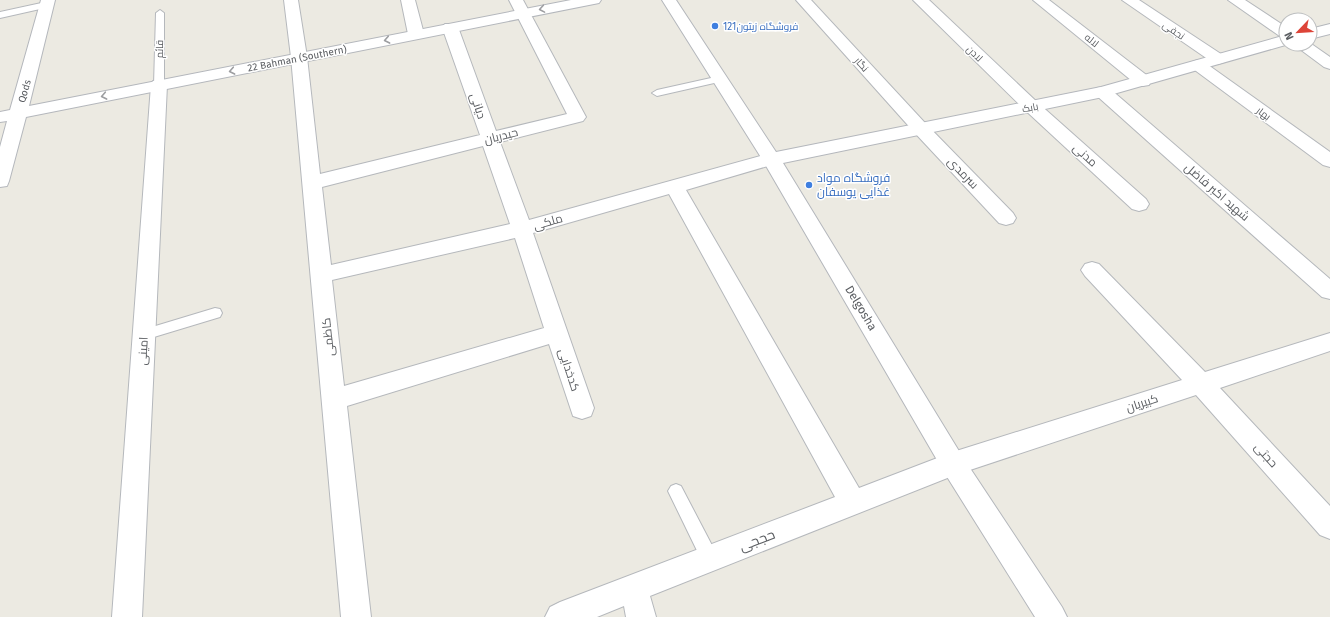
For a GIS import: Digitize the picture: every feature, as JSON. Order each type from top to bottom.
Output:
[{"type":"street","name":"کاظمی","points":[[291,0],[299,57],[356,617]]},
{"type":"street","points":[[408,0],[416,34]]},
{"type":"street","name":"22 Bahman (Southern)","points":[[0,117],[450,27],[520,6],[594,0]]},
{"type":"street","name":"Delgosha","points":[[669,0],[771,158],[954,464],[1052,617]]},
{"type":"street","name":"نگار","points":[[803,0],[920,128]]},
{"type":"street","name":"لادن","points":[[920,0],[1031,106]]},
{"type":"street","name":"لاله","points":[[1040,0],[1143,81]]},
{"type":"street","name":"نجفی","points":[[1129,0],[1218,59]]},
{"type":"street","points":[[1236,0],[1278,29]]},
{"type":"street","name":"Qods","points":[[0,181],[47,3]]},
{"type":"street","name":"حیدریان","points":[[312,183],[577,117],[520,6]]},
{"type":"street","name":"دیانی","points":[[450,27],[522,229]]},
{"type":"street","points":[[1318,32],[1330,29]]},
{"type":"street","name":"بابک","points":[[771,158],[1103,92],[1278,42]]},
{"type":"street","points":[[1312,52],[1330,64]]},
{"type":"street","name":"بهار","points":[[1198,65],[1330,161]]},
{"type":"street","name":"امینی","points":[[127,617],[158,85]]},
{"type":"street","name":"شهید اکبر فاضل","points":[[1103,92],[1330,291]]},
{"type":"street","name":"مدنی","points":[[1031,106],[1139,204]]},
{"type":"street","name":"سرمدی","points":[[920,128],[1006,218]]},
{"type":"street","name":"ملکی","points":[[322,276],[522,229],[771,158]]},
{"type":"street","points":[[674,186],[853,503]]},
{"type":"street","name":"کدخدایی","points":[[522,229],[582,408]]},
{"type":"street","name":"حجتی","points":[[1092,270],[1201,384],[1330,526]]},
{"type":"street","points":[[334,399],[557,333]]},
{"type":"street","name":"کبیریان","points":[[954,464],[1330,342]]},
{"type":"street","name":"حججی","points":[[560,617],[954,464]]},
{"type":"street","points":[[633,588],[641,617]]},
{"type":"lane","points":[[0,16],[47,3]]},
{"type":"lane","name":"قائم","points":[[158,85],[160,13]]},
{"type":"lane","points":[[657,93],[720,79]]},
{"type":"lane","points":[[144,335],[215,313]]},
{"type":"lane","points":[[676,491],[710,559]]},
{"type":"place","name":"فروشگاه زیتون121","points":[[715,26]]},
{"type":"place","name":"فروشگاه مواد غذایی یوسفان","points":[[809,185]]}]
